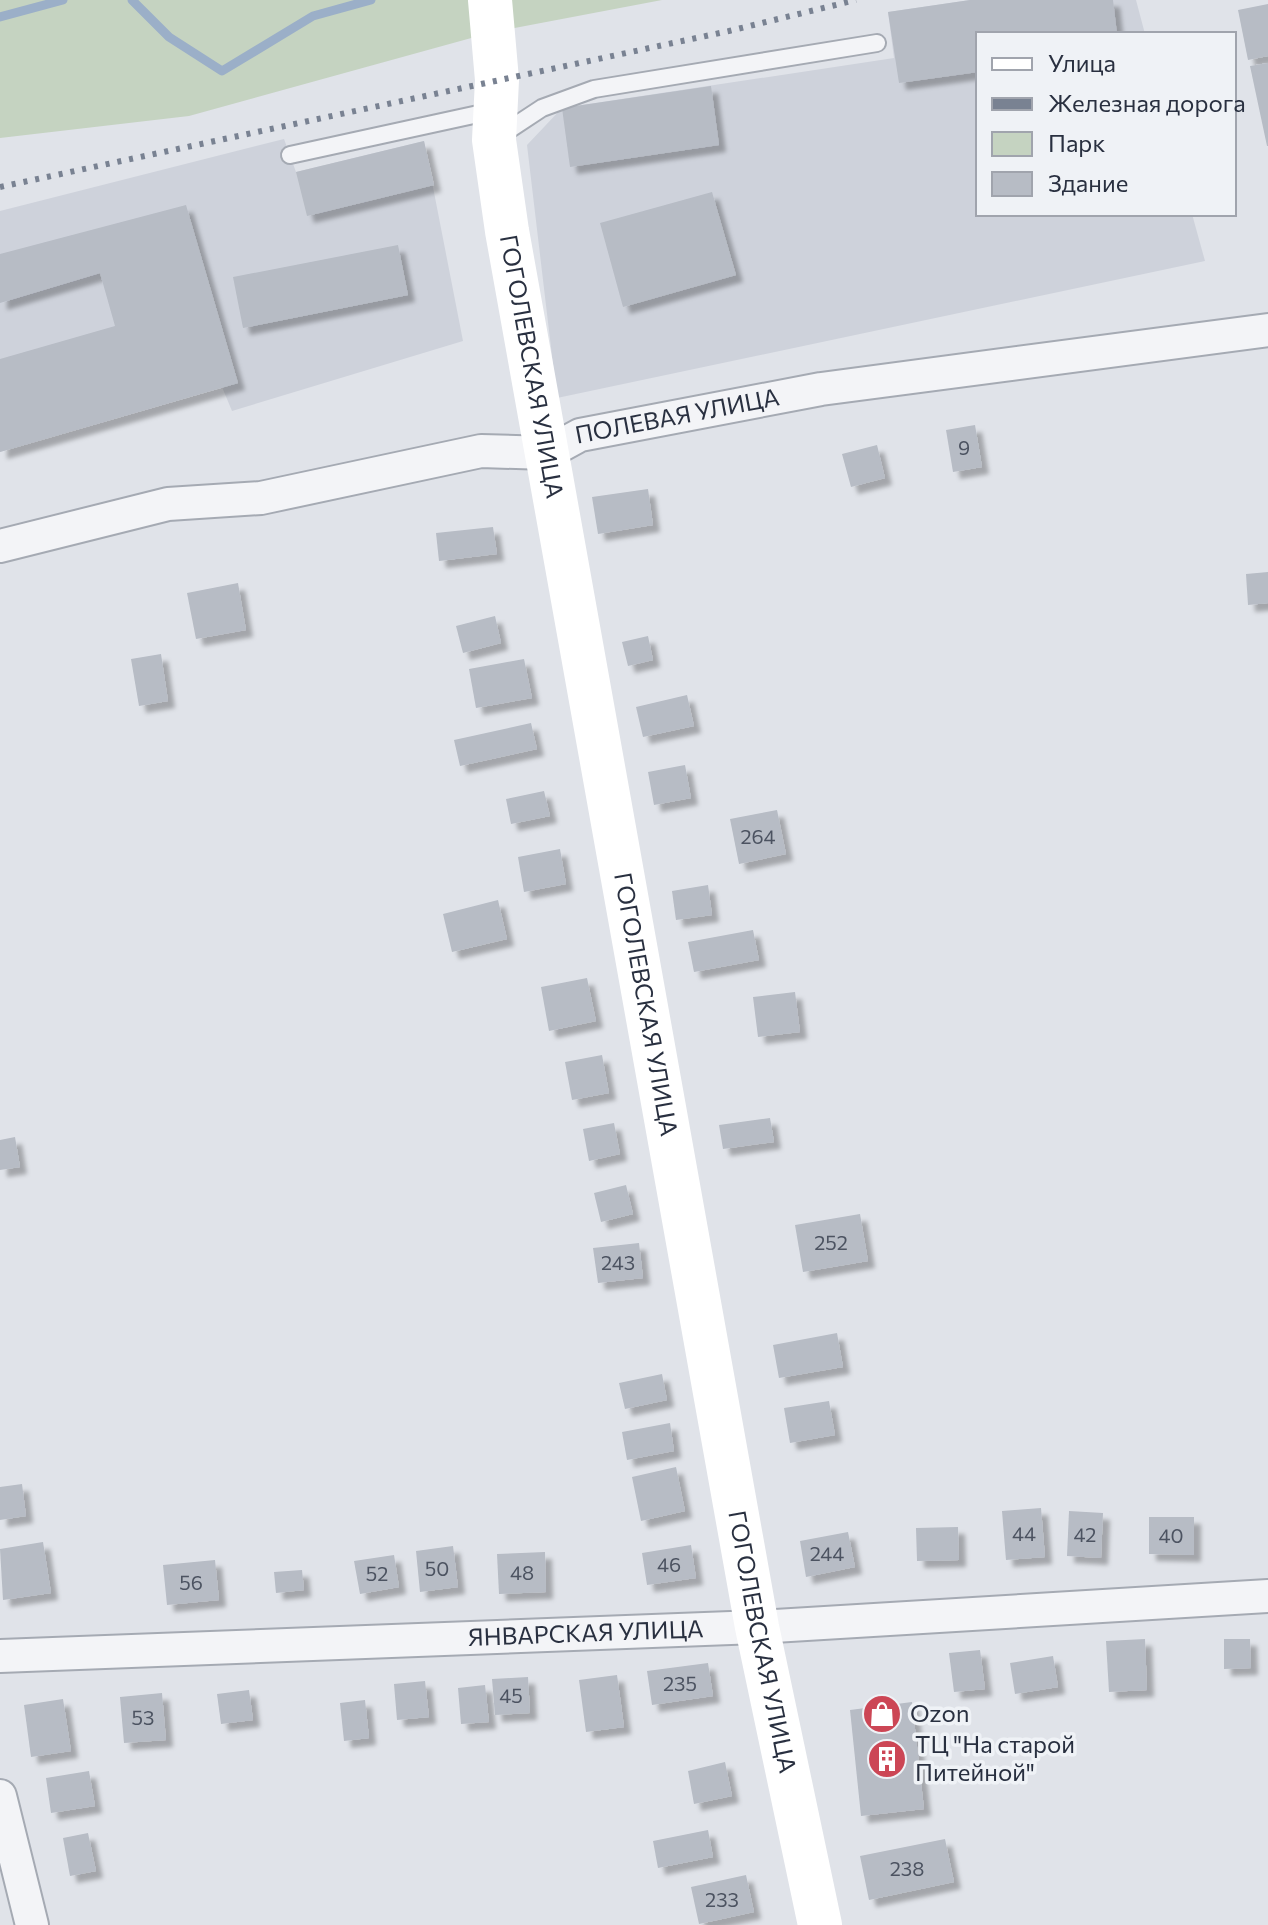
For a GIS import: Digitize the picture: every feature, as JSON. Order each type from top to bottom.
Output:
[{"type":"street","name":"ГОГОЛЕВСКАЯ УЛИЦА","points":[[490,0],[495,110],[547,453],[757,1627],[820,1925]]},
{"type":"street","name":"ПОЛЕВАЯ УЛИЦА","points":[[0,546],[168,504],[261,498],[481,451],[547,453],[580,435],[821,389],[1268,330]]},
{"type":"street","name":"ЯНВАРСКАЯ УЛИЦА","points":[[0,1656],[757,1627],[1268,1596]]},
{"type":"street","points":[[0,1796],[32,1925]]},
{"type":"lane","points":[[290,155],[495,110],[542,108],[594,89],[877,43]]},
{"type":"shaded area","points":[[970,0],[1136,0],[1144,32],[976,32],[976,216],[1193,216],[1205,261],[557,398],[527,145],[562,108],[894,58],[888,12]]},
{"type":"shaded area","points":[[284,139],[296,172],[424,141],[463,341],[232,411],[222,387],[0,452],[0,211]]},
{"type":"green space","points":[[0,0],[662,0],[493,32],[189,116],[0,138]]},
{"type":"building","points":[[970,0],[1113,0],[1117,32],[976,32],[976,72],[899,83],[888,12]]},
{"type":"building","points":[[1268,4],[1268,56],[1248,60],[1238,10]]},
{"type":"building","points":[[1268,63],[1268,146],[1267,146],[1250,66]]},
{"type":"building","points":[[711,86],[719,145],[570,167],[562,108]]},
{"type":"building","points":[[424,141],[434,185],[307,216],[296,172]]},
{"type":"building","points":[[712,192],[736,275],[623,307],[600,223]]},
{"type":"building","points":[[186,205],[238,383],[0,452],[0,359],[115,326],[100,273],[0,303],[0,254]]},
{"type":"building","points":[[398,245],[408,295],[243,328],[233,277]]},
{"type":"building","points":[[975,425],[982,467],[953,472],[946,430]]},
{"type":"building","points":[[877,445],[885,478],[851,487],[842,454]]},
{"type":"building","points":[[648,489],[653,525],[598,534],[592,497]]},
{"type":"building","points":[[493,527],[497,554],[439,561],[436,533]]},
{"type":"building","points":[[1268,572],[1268,603],[1248,605],[1246,574]]},
{"type":"building","points":[[238,583],[246,630],[196,639],[187,593]]},
{"type":"building","points":[[495,616],[501,643],[463,653],[456,626]]},
{"type":"building","points":[[648,636],[653,660],[628,666],[622,642]]},
{"type":"building","points":[[161,654],[168,701],[139,706],[131,659]]},
{"type":"building","points":[[524,659],[532,698],[476,708],[469,669]]},
{"type":"building","points":[[687,695],[694,726],[643,737],[636,707]]},
{"type":"building","points":[[531,723],[537,749],[460,766],[454,740]]},
{"type":"building","points":[[685,765],[691,798],[654,805],[648,772]]},
{"type":"building","points":[[544,791],[550,816],[511,824],[506,799]]},
{"type":"building","points":[[777,810],[786,854],[739,864],[730,819]]},
{"type":"building","points":[[560,849],[566,884],[524,892],[518,857]]},
{"type":"building","points":[[708,885],[712,915],[676,920],[672,891]]},
{"type":"building","points":[[498,900],[507,939],[452,952],[443,914]]},
{"type":"building","points":[[753,930],[759,960],[694,972],[688,942]]},
{"type":"building","points":[[587,978],[596,1021],[549,1031],[541,987]]},
{"type":"building","points":[[795,992],[800,1032],[758,1037],[753,997]]},
{"type":"building","points":[[602,1055],[609,1093],[572,1100],[565,1062]]},
{"type":"building","points":[[770,1118],[774,1142],[723,1149],[719,1125]]},
{"type":"building","points":[[614,1123],[620,1154],[589,1161],[583,1129]]},
{"type":"building","points":[[15,1137],[20,1167],[0,1170],[0,1140]]},
{"type":"building","points":[[626,1185],[633,1214],[601,1222],[594,1193]]},
{"type":"building","points":[[860,1214],[868,1261],[803,1272],[795,1225]]},
{"type":"building","points":[[639,1243],[643,1278],[598,1283],[593,1248]]},
{"type":"building","points":[[837,1333],[843,1367],[779,1378],[773,1345]]},
{"type":"building","points":[[662,1374],[667,1400],[625,1409],[619,1383]]},
{"type":"building","points":[[829,1401],[835,1435],[790,1443],[784,1408]]},
{"type":"building","points":[[670,1423],[674,1451],[627,1460],[622,1432]]},
{"type":"building","points":[[676,1467],[685,1511],[641,1521],[632,1477]]},
{"type":"building","points":[[22,1484],[26,1516],[0,1520],[0,1487]]},
{"type":"building","points":[[1041,1508],[1045,1557],[1006,1560],[1002,1511]]},
{"type":"building","points":[[1069,1511],[1103,1513],[1101,1558],[1067,1556]]},
{"type":"building","points":[[1149,1517],[1194,1517],[1194,1555],[1149,1554]]},
{"type":"building","points":[[958,1527],[959,1560],[917,1561],[916,1528]]},
{"type":"building","points":[[848,1532],[855,1567],[806,1577],[800,1541]]},
{"type":"building","points":[[43,1542],[51,1593],[3,1600],[0,1549]]},
{"type":"building","points":[[691,1545],[696,1578],[647,1585],[642,1553]]},
{"type":"building","points":[[453,1546],[458,1587],[420,1592],[416,1551]]},
{"type":"building","points":[[545,1552],[546,1592],[499,1594],[497,1554]]},
{"type":"building","points":[[394,1555],[399,1587],[360,1594],[354,1561]]},
{"type":"building","points":[[215,1560],[219,1600],[167,1605],[163,1565]]},
{"type":"building","points":[[302,1570],[304,1590],[276,1593],[274,1572]]},
{"type":"building","points":[[1145,1639],[1147,1690],[1109,1692],[1106,1641]]},
{"type":"building","points":[[1224,1639],[1250,1639],[1251,1668],[1224,1669]]},
{"type":"building","points":[[980,1650],[985,1689],[954,1692],[949,1653]]},
{"type":"building","points":[[1053,1656],[1058,1687],[1015,1694],[1010,1663]]},
{"type":"building","points":[[708,1663],[713,1696],[652,1705],[647,1671]]},
{"type":"building","points":[[617,1675],[624,1727],[586,1732],[579,1680]]},
{"type":"building","points":[[528,1677],[530,1713],[495,1715],[492,1679]]},
{"type":"building","points":[[425,1681],[429,1717],[397,1720],[394,1684]]},
{"type":"building","points":[[485,1685],[489,1722],[461,1724],[458,1688]]},
{"type":"building","points":[[249,1690],[253,1720],[221,1724],[217,1694]]},
{"type":"building","points":[[162,1693],[166,1740],[124,1743],[120,1697]]},
{"type":"building","points":[[63,1699],[71,1751],[31,1757],[24,1705]]},
{"type":"building","points":[[365,1700],[369,1738],[344,1741],[340,1703]]},
{"type":"building","name":"ТЦ \"На старой Питейной\"","points":[[912,1702],[924,1809],[861,1816],[850,1710]]},
{"type":"building","points":[[725,1762],[732,1796],[694,1804],[688,1771]]},
{"type":"building","points":[[89,1771],[95,1806],[51,1813],[46,1778]]},
{"type":"building","points":[[708,1830],[713,1857],[658,1868],[653,1841]]},
{"type":"building","points":[[88,1833],[96,1871],[70,1876],[63,1838]]},
{"type":"building","points":[[945,1839],[954,1882],[869,1900],[860,1856]]},
{"type":"building","points":[[746,1875],[754,1912],[699,1924],[691,1887]]},
{"type":"waterway","points":[[0,17],[63,0]]},
{"type":"waterway","points":[[132,0],[169,37],[222,71],[313,16],[371,0]]},
{"type":"railway","points":[[0,187],[729,31],[856,0]]},
{"type":"place","name":"Ozon","points":[[882,1714]]},
{"type":"place","name":"ТЦ \"На старой Питейной\"","points":[[887,1759]]}]
